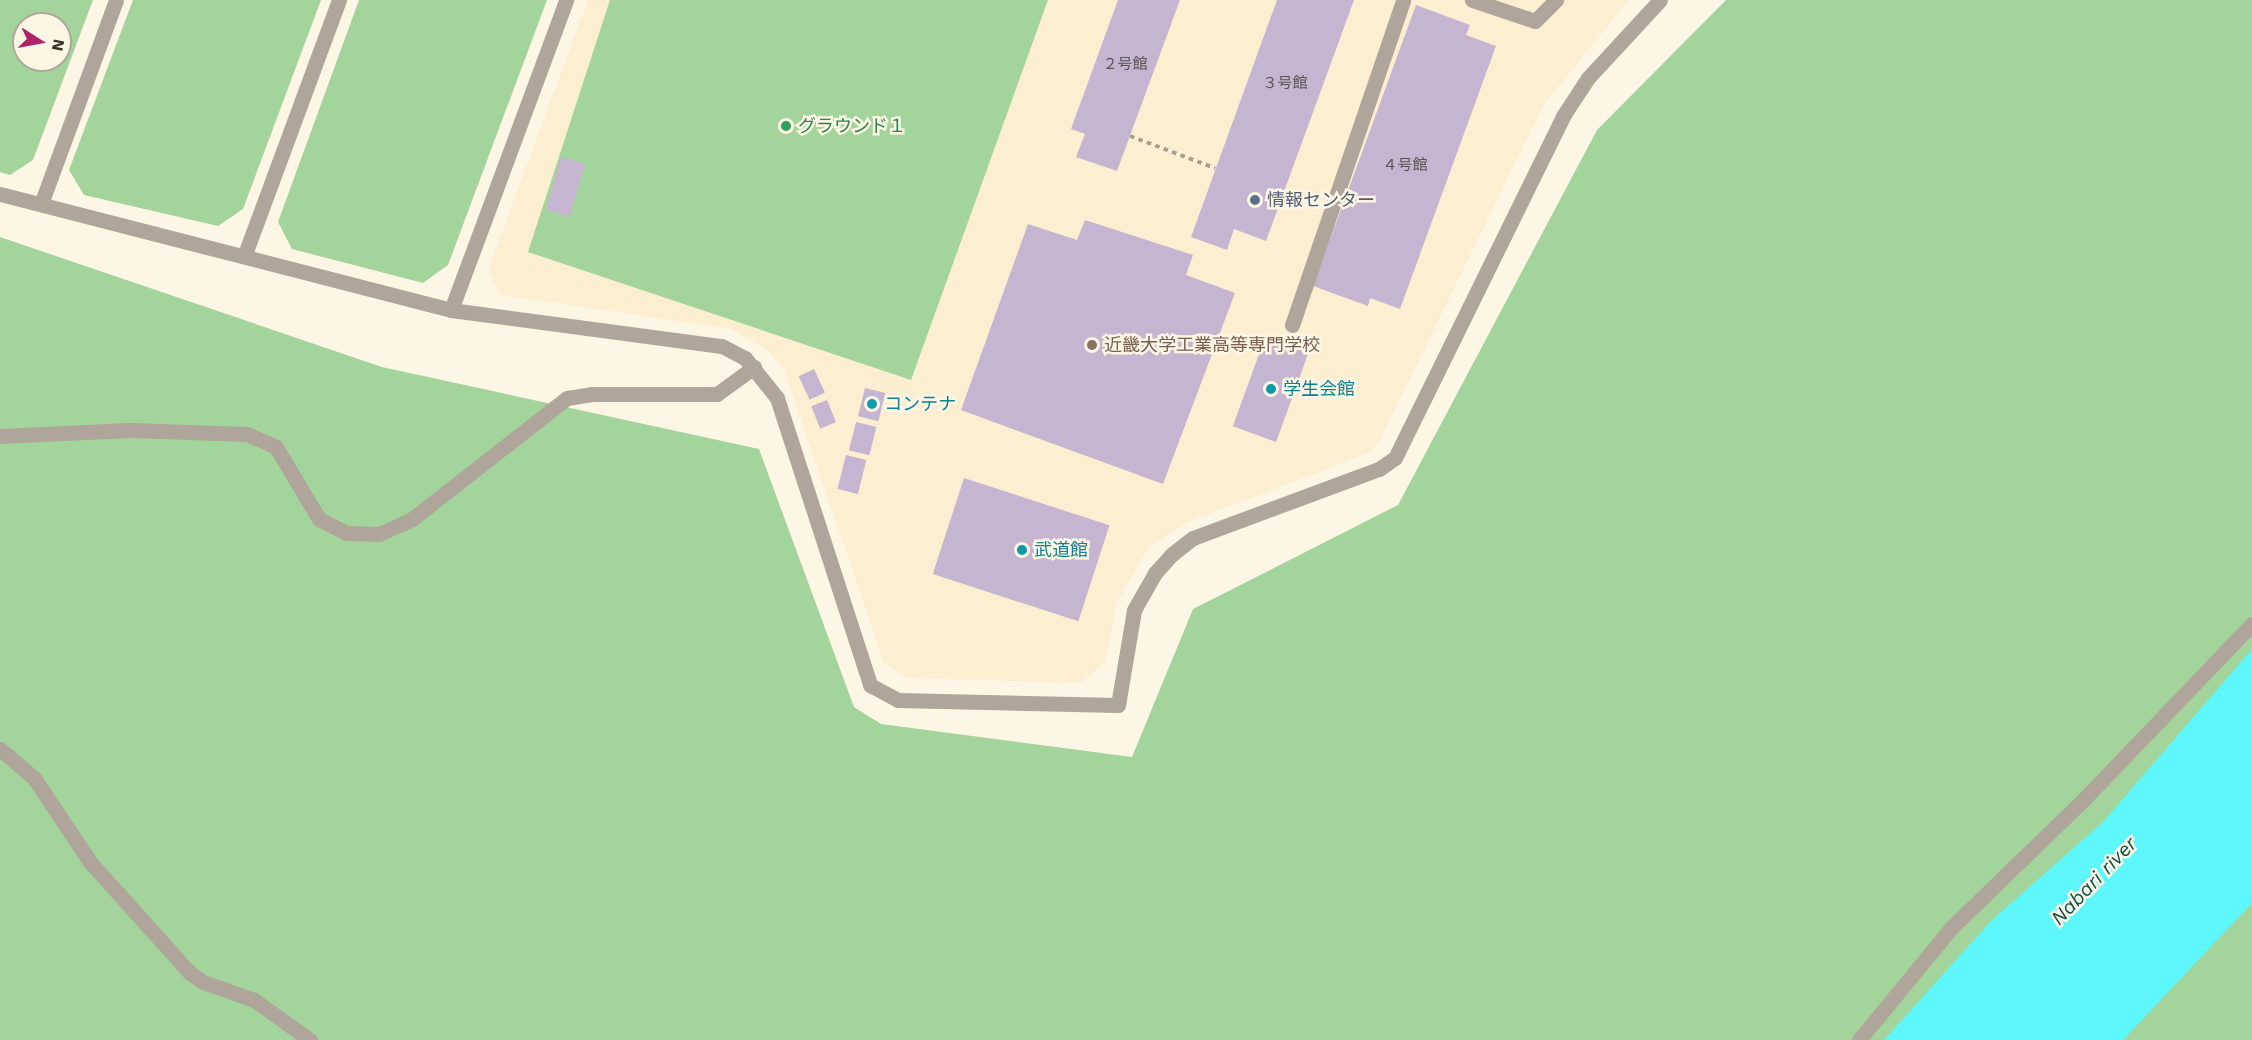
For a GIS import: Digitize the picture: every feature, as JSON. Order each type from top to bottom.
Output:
[{"type":"street","points":[[41,204],[116,0]]},
{"type":"street","points":[[245,254],[339,0]]},
{"type":"street","points":[[451,310],[566,0]]},
{"type":"street","points":[[1292,325],[1403,0]]},
{"type":"street","points":[[1472,0],[1535,21],[1556,0]]},
{"type":"street","points":[[0,194],[245,254],[451,310],[722,346],[754,367],[777,398],[870,685],[898,700],[1118,705],[1134,610],[1149,581],[1171,555],[1193,538],[1379,470],[1395,458],[1563,116],[1588,78],[1660,0]]},
{"type":"street","points":[[0,436],[130,430],[247,434],[281,453],[319,519],[347,533],[379,534],[412,519],[567,398],[615,393],[717,394],[754,367]]},
{"type":"street","points":[[1859,1040],[1950,928],[2085,798],[2252,624]]},
{"type":"street","points":[[0,749],[34,778],[90,862],[189,972],[203,982],[254,1000],[310,1040]]},
{"type":"path","points":[[1130,136],[1215,168]]},
{"type":"shaded area","name":"近畿大学工業高等専門学校","points":[[588,0],[1629,0],[1544,104],[1379,442],[1369,453],[1185,523],[1149,547],[1117,602],[1105,663],[1080,683],[907,678],[884,663],[785,372],[769,351],[731,329],[501,295],[488,270]]},
{"type":"green space","points":[[0,0],[93,0],[72,56],[72,12],[12,12],[12,72],[66,72],[33,160],[10,175],[0,172]]},
{"type":"green space","points":[[133,0],[321,0],[243,209],[218,226],[84,195],[69,170]]},
{"type":"green space","points":[[359,0],[547,0],[448,265],[423,283],[292,249],[278,222]]},
{"type":"green space","name":"グラウンド１","points":[[610,0],[1048,0],[911,380],[528,252]]},
{"type":"green space","points":[[1726,0],[2252,0],[2252,1040],[0,1040],[0,237],[382,367],[759,449],[854,707],[881,724],[1132,757],[1193,609],[1398,505],[1597,130]]},
{"type":"water","name":"Nabari river","points":[[2252,649],[2252,903],[2123,1040],[1884,1040],[1992,920],[2103,822]]},
{"type":"building","points":[[1118,0],[1180,0],[1117,171],[1076,157],[1085,134],[1071,129]]},
{"type":"building","points":[[1277,0],[1354,0],[1266,241],[1234,229],[1227,250],[1191,237]]},
{"type":"building","points":[[1416,5],[1470,25],[1466,35],[1496,46],[1400,309],[1370,298],[1368,306],[1313,286]]},
{"type":"building","points":[[561,157],[585,164],[570,217],[546,210]]},
{"type":"building","points":[[1085,220],[1193,255],[1186,275],[1235,293],[1163,484],[961,410],[1028,224],[1077,240]]},
{"type":"building","name":"学生会館","points":[[1266,335],[1309,351],[1276,442],[1233,426]]},
{"type":"building","points":[[814,369],[825,393],[810,400],[799,376]]},
{"type":"building","name":"コンテナ","points":[[865,388],[885,393],[878,421],[858,416]]},
{"type":"building","points":[[827,400],[836,422],[820,429],[811,406]]},
{"type":"building","points":[[856,422],[876,427],[869,455],[849,450]]},
{"type":"building","points":[[846,455],[866,460],[858,494],[838,489]]},
{"type":"building","name":"武道館","points":[[964,478],[1110,525],[1078,621],[933,574]]},
{"type":"place","name":"グラウンド１","points":[[786,126]]},
{"type":"place","name":"情報センター","points":[[1255,200]]},
{"type":"place","name":"近畿大学工業高等専門学校","points":[[1092,345]]},
{"type":"place","name":"学生会館","points":[[1271,389]]},
{"type":"place","name":"コンテナ","points":[[872,404]]},
{"type":"place","name":"武道館","points":[[1022,550]]}]
